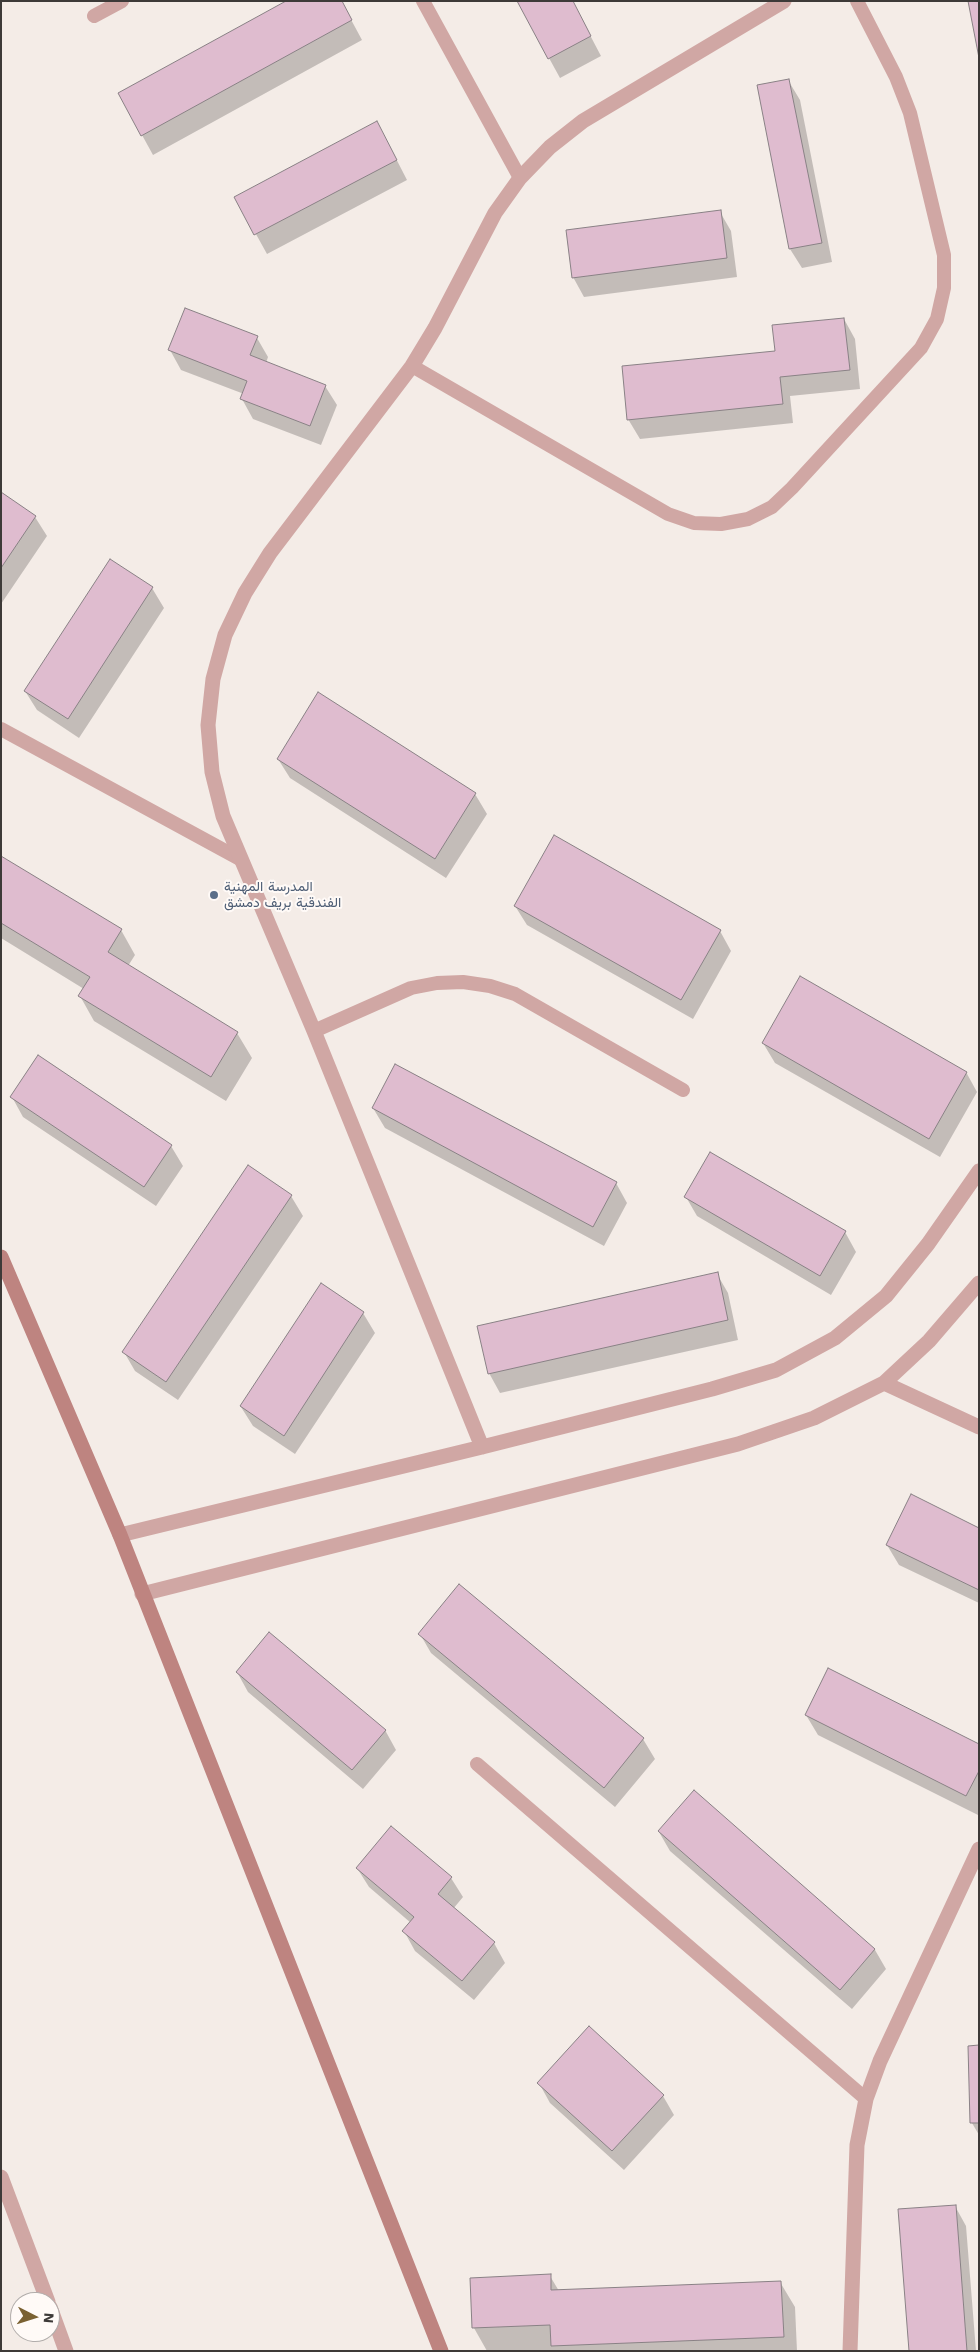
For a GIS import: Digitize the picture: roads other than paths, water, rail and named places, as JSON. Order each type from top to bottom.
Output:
[{"type":"main road","points":[[1,1257],[120,1535],[441,2351]]},
{"type":"street","points":[[482,1447],[314,1031],[223,816],[214,781],[209,735],[213,679],[225,635],[245,593],[270,553],[412,366],[435,328],[495,213],[520,178],[550,147],[583,120],[784,1]]},
{"type":"street","points":[[120,1535],[482,1447],[702,1391],[776,1370],[835,1338],[886,1296],[928,1244],[979,1172]]},
{"type":"street","points":[[142,1594],[738,1444],[814,1418],[884,1383],[929,1341],[979,1283]]},
{"type":"street","points":[[884,1383],[979,1427]]},
{"type":"street","points":[[850,2351],[857,2145],[866,2099],[880,2061],[979,1848]]},
{"type":"street","points":[[1,2177],[44,2292]]},
{"type":"street","points":[[60,2334],[66,2351]]},
{"type":"lane","points":[[94,16],[122,1]]},
{"type":"lane","points":[[424,1],[520,178]]},
{"type":"lane","points":[[412,366],[668,514],[694,522],[721,524],[748,518],[772,507],[792,488],[921,348],[937,319],[944,288],[944,255],[910,113],[896,77],[857,1]]},
{"type":"lane","points":[[1,729],[240,859]]},
{"type":"lane","points":[[314,1031],[411,988],[437,983],[463,982],[490,986],[515,994],[682,1090]]},
{"type":"lane","points":[[476,1764],[866,2099]]},
{"type":"place","name":"المدرسة المهنية الفندقية بريف دمشق","points":[[214,895]]}]
